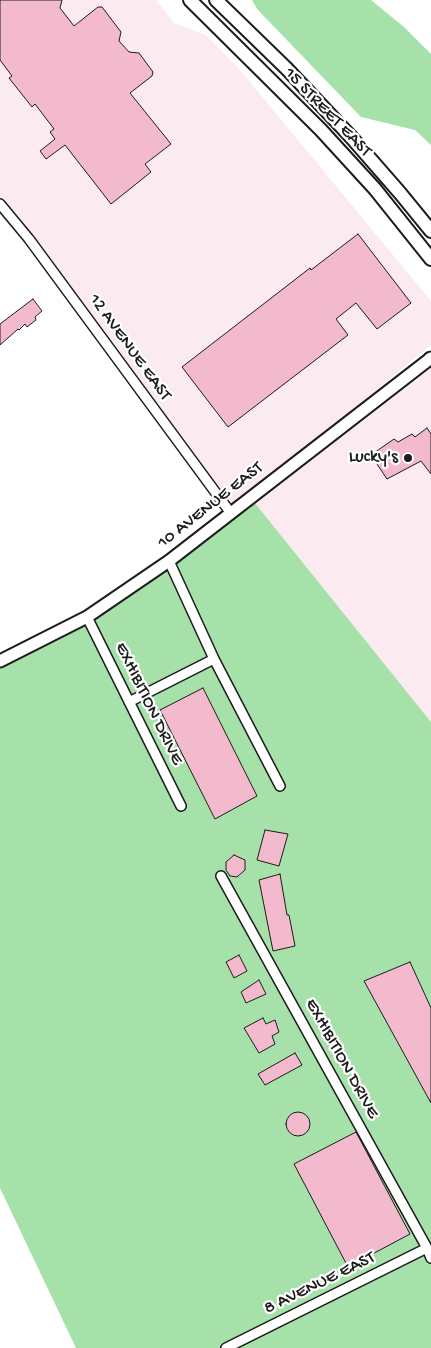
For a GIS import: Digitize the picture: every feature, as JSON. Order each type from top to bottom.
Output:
[{"type":"main road","name":"15 STREET EAST","points":[[190,0],[321,130],[375,189],[431,259]]},
{"type":"main road","name":"15 STREET EAST","points":[[216,0],[287,69],[352,138],[431,231]]},
{"type":"street","name":"12 AVENUE EAST","points":[[0,204],[230,512]]},
{"type":"street","name":"10 AVENUE EAST","points":[[0,661],[87,617],[169,561],[230,512],[431,359]]},
{"type":"street","points":[[169,561],[214,659],[280,786]]},
{"type":"street","name":"EXHIBITION DRIVE","points":[[87,617],[181,806]]},
{"type":"street","points":[[129,702],[214,659]]},
{"type":"street","name":"EXHIBITION DRIVE","points":[[221,876],[431,1258]]},
{"type":"street","name":"8 AVENUE EAST","points":[[226,1348],[427,1248]]},
{"type":"shaded area","points":[[0,0],[156,0],[174,23],[206,35],[240,70],[431,301],[431,345],[230,512],[0,204]]},
{"type":"shaded area","points":[[431,358],[431,722],[250,497]]},
{"type":"green space","points":[[252,0],[371,0],[404,27],[431,54],[431,145],[415,130],[361,117],[257,9]]},
{"type":"green space","points":[[250,497],[431,722],[431,1348],[76,1348],[0,1188],[0,664],[86,621]]},
{"type":"building","points":[[0,0],[62,0],[60,8],[74,26],[98,7],[102,7],[121,32],[119,41],[129,52],[139,53],[153,72],[152,76],[130,93],[171,144],[145,164],[151,172],[111,204],[65,145],[46,159],[40,151],[55,139],[50,132],[54,129],[35,104],[32,107],[9,78],[12,76],[0,60]]},
{"type":"building","points":[[358,234],[411,303],[377,329],[356,303],[336,319],[348,335],[228,427],[182,367],[310,268],[311,270]]},
{"type":"building","points":[[33,299],[42,311],[35,317],[36,320],[27,327],[25,324],[0,345],[0,324]]},
{"type":"building","points":[[427,428],[431,434],[431,474],[421,461],[387,479],[371,455],[394,439],[398,442],[412,434],[415,437]]},
{"type":"building","points":[[203,688],[257,796],[215,819],[160,710]]},
{"type":"building","points":[[265,830],[288,834],[279,866],[257,860]]},
{"type":"building","points":[[234,855],[245,860],[245,870],[237,877],[230,876],[226,870],[226,862]]},
{"type":"building","points":[[280,874],[287,915],[289,915],[295,946],[273,951],[259,880]]},
{"type":"building","points":[[239,955],[247,971],[234,978],[226,962]]},
{"type":"building","points":[[410,962],[431,1008],[431,1103],[364,981]]},
{"type":"building","points":[[259,980],[266,994],[246,1003],[241,992]]},
{"type":"building","points":[[263,1018],[266,1024],[275,1020],[279,1032],[272,1036],[275,1044],[259,1053],[244,1028]]},
{"type":"building","points":[[295,1053],[302,1065],[265,1085],[258,1074]]},
{"type":"building","points":[[298,1112],[307,1115],[310,1124],[307,1133],[298,1136],[289,1133],[286,1124],[289,1115]]},
{"type":"building","points":[[356,1132],[410,1234],[348,1267],[294,1164]]},
{"type":"place","name":"Lucky's","points":[[408,458]]}]
